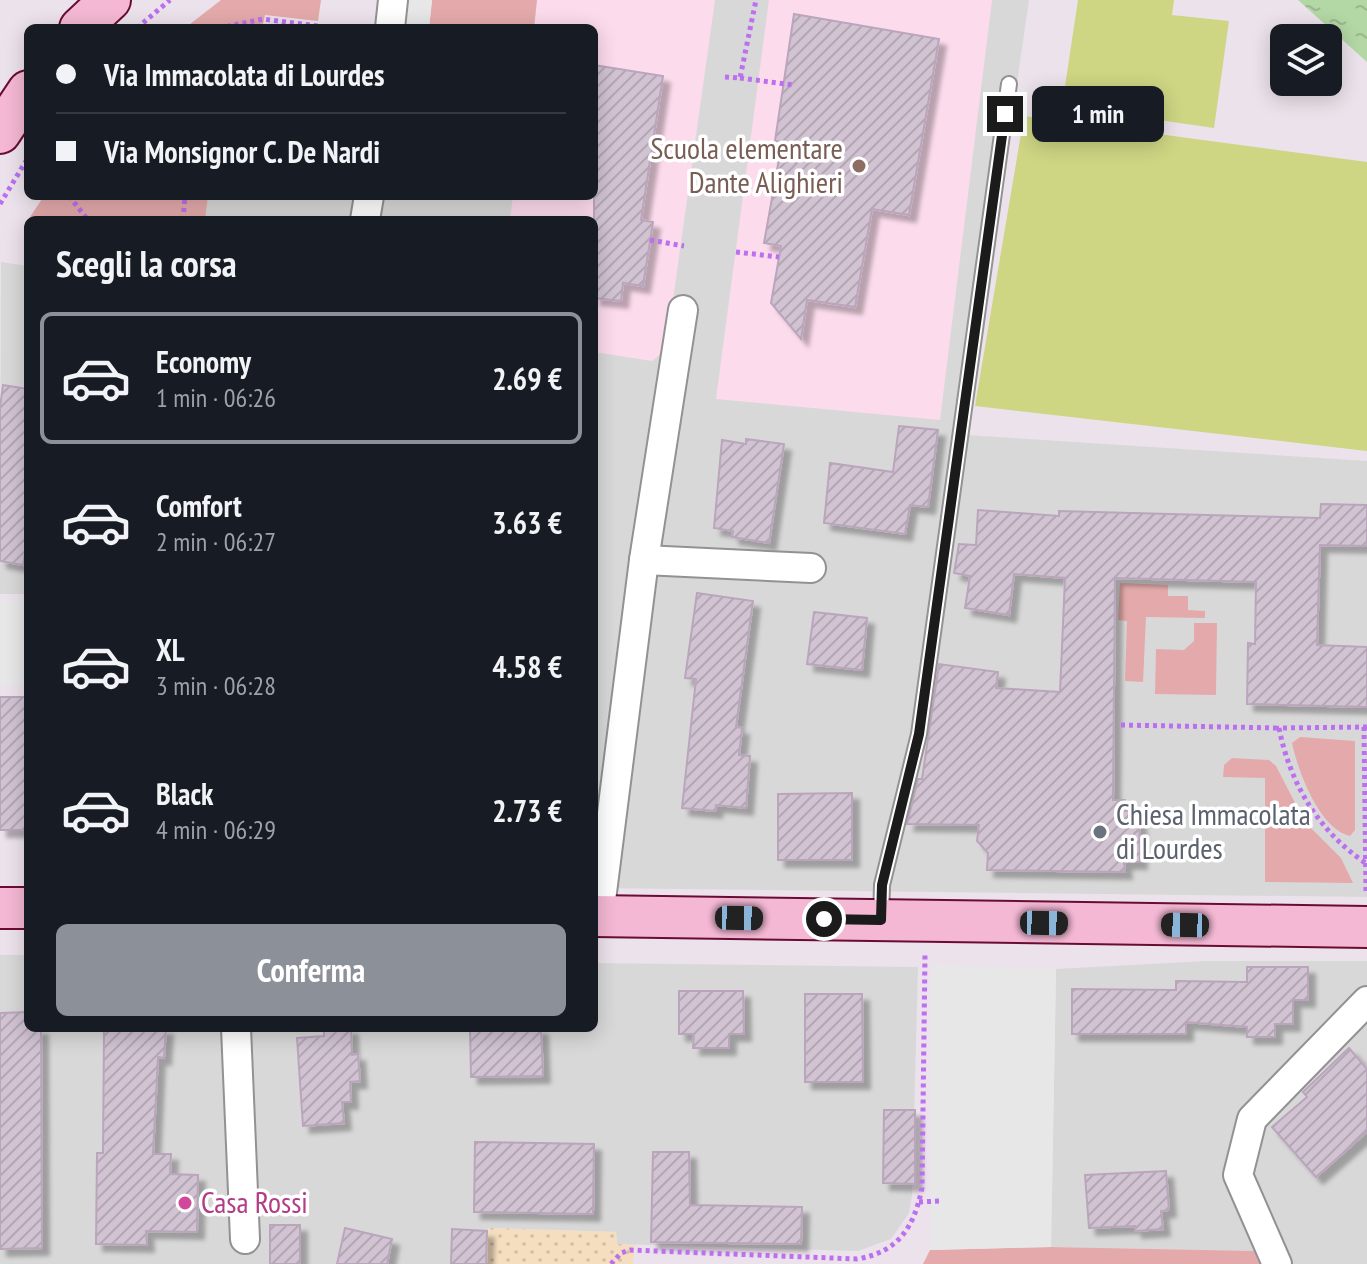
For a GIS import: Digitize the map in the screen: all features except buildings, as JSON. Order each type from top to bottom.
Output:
[{"type":"street","points":[[84,24],[110,0]]},
{"type":"street","points":[[390,24],[393,0]]},
{"type":"street","points":[[0,133],[24,97]]},
{"type":"street","points":[[598,908],[644,560],[683,310]]},
{"type":"street","points":[[644,560],[811,568]]},
{"type":"street","points":[[0,908],[24,908]]},
{"type":"street","points":[[598,916],[925,921],[1366,912]]},
{"type":"street","points":[[1277,1264],[1238,1175],[1252,1119],[1367,1001]]},
{"type":"street","points":[[236,1032],[245,1239]]},
{"type":"lane","points":[[881,920],[882,885],[919,734],[1009,84]]},
{"type":"path","points":[[142,24],[170,0]]},
{"type":"path","points":[[740,78],[756,0]]},
{"type":"path","points":[[239,24],[263,19],[302,24]]},
{"type":"path","points":[[725,77],[793,85]]},
{"type":"path","points":[[0,204],[24,164]]},
{"type":"path","points":[[72,200],[85,216]]},
{"type":"path","points":[[650,240],[684,246]]},
{"type":"path","points":[[736,252],[779,257]]},
{"type":"path","points":[[1121,725],[1365,727],[1366,912]]},
{"type":"path","points":[[1279,728],[1285,759],[1312,812],[1367,864]]},
{"type":"path","points":[[611,1264],[621,1253],[630,1250],[872,1256],[899,1242],[909,1230],[919,1202],[925,921]]},
{"type":"path","points":[[919,1202],[939,1201]]},
{"type":"shaded area","points":[[221,0],[321,0],[318,21],[265,15],[263,24],[190,24]]},
{"type":"shaded area","points":[[407,0],[432,0],[429,24],[404,24]]},
{"type":"shaded area","points":[[432,0],[537,0],[534,24],[429,24]]},
{"type":"shaded area","points":[[537,0],[1029,0],[966,435],[1367,461],[1367,897],[598,888],[598,216],[206,216],[208,200],[598,200],[598,24],[534,24]]},
{"type":"shaded area","points":[[537,0],[715,0],[666,350],[652,361],[598,353],[598,216],[510,216],[512,200],[598,200],[598,24],[534,24]]},
{"type":"shaded area","name":"Scuola elementare Dante Alighieri","points":[[769,0],[992,0],[940,420],[716,399]]},
{"type":"shaded area","points":[[1078,0],[1174,0],[1172,15],[1229,21],[1214,128],[1062,106]]},
{"type":"shaded area","points":[[1024,116],[1367,162],[1367,451],[975,406]]},
{"type":"shaded area","points":[[41,200],[208,200],[206,216],[31,216]]},
{"type":"shaded area","points":[[1,262],[24,265],[24,594],[0,594]]},
{"type":"shaded area","points":[[1120,583],[1168,585],[1168,596],[1188,596],[1188,610],[1205,611],[1205,618],[1146,617],[1143,682],[1125,681],[1127,621],[1118,620]]},
{"type":"shaded area","points":[[0,601],[24,601],[24,685],[0,686]]},
{"type":"shaded area","points":[[1194,623],[1217,623],[1216,695],[1155,694],[1156,649],[1184,650],[1194,641]]},
{"type":"shaded area","points":[[1300,737],[1355,741],[1355,830],[1350,836],[1329,822],[1312,797],[1292,743]]},
{"type":"shaded area","points":[[1232,758],[1269,760],[1276,766],[1305,822],[1341,858],[1353,883],[1265,882],[1265,778],[1223,777],[1224,765]]},
{"type":"shaded area","points":[[0,955],[24,955],[24,1032],[598,1032],[598,963],[918,967],[909,1213],[891,1239],[858,1251],[617,1244],[616,1232],[489,1228],[486,1264],[0,1264]]},
{"type":"shaded area","points":[[1206,961],[1367,961],[1367,1264],[1263,1264],[1257,1251],[1051,1247],[1056,969]]},
{"type":"shaded area","points":[[932,965],[1056,969],[1051,1247],[930,1250]]},
{"type":"shaded area","points":[[488,1228],[616,1232],[617,1244],[635,1245],[633,1264],[486,1264]]},
{"type":"shaded area","points":[[1051,1247],[1257,1251],[1263,1264],[923,1264],[930,1250]]},
{"type":"water","points":[[1298,0],[1367,0],[1367,62],[1342,40],[1342,24],[1325,24]]},
{"type":"place","name":"Scuola elementare Dante Alighieri","points":[[859,166]]},
{"type":"place","name":"Chiesa Immacolata di Lourdes","points":[[1100,832]]},
{"type":"place","name":"Casa Rossi","points":[[185,1203]]},
{"type":"route","points":[[824,919],[881,920],[882,885],[903,786],[919,734],[1005,114]]}]
